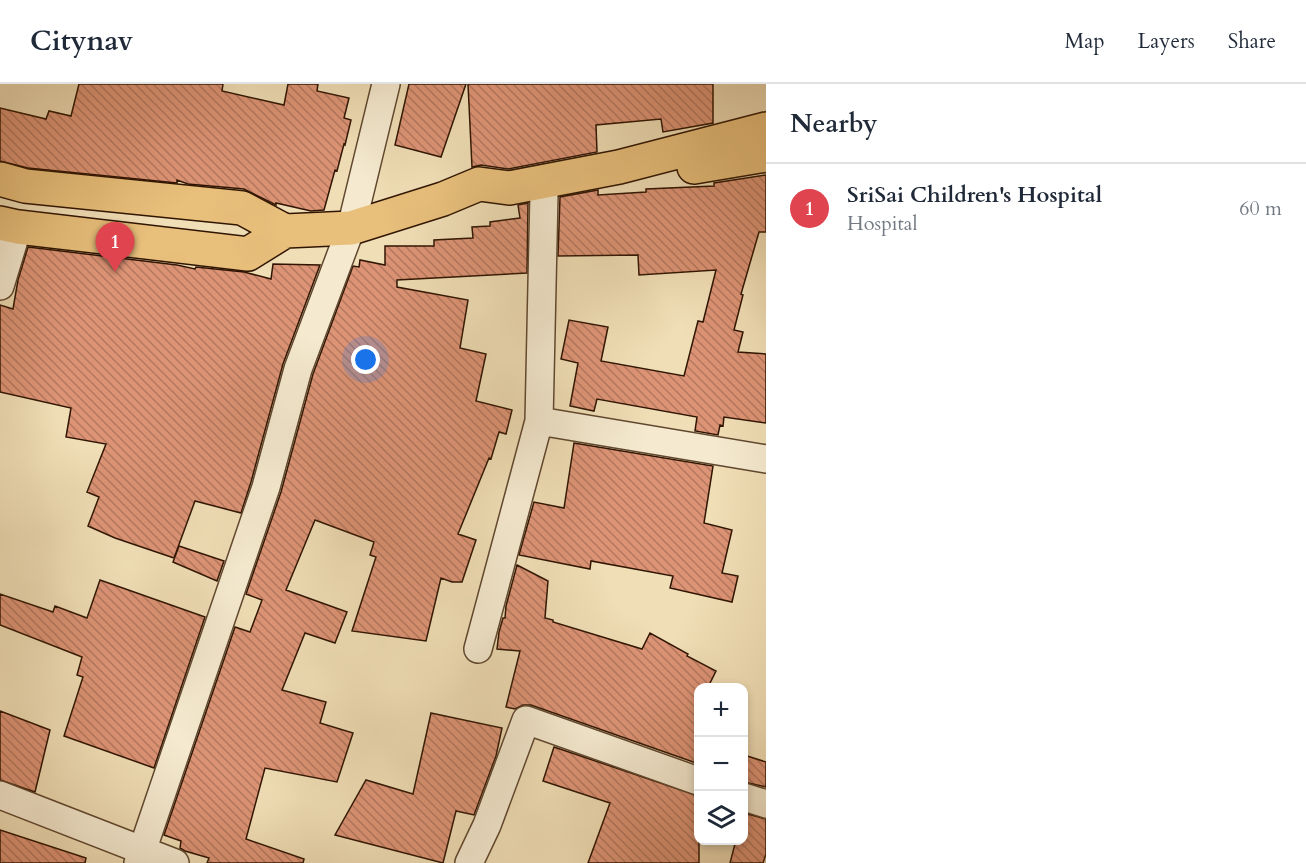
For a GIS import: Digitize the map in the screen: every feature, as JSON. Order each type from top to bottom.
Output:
[{"type":"main road","points":[[9,225],[248,254],[285,231],[351,228],[443,199],[479,184],[509,188],[608,169],[766,129]]},
{"type":"main road","points":[[443,199],[507,203],[544,194],[766,155]]},
{"type":"main road","points":[[0,180],[25,186],[242,208],[285,231]]},
{"type":"street","points":[[140,857],[266,487],[298,369],[351,228],[387,84]]},
{"type":"street","points":[[478,649],[539,421],[544,194]]},
{"type":"street","points":[[0,286],[9,225]]},
{"type":"street","points":[[539,421],[766,459]]},
{"type":"street","points":[[469,863],[487,825],[526,720],[694,779]]},
{"type":"street","points":[[0,795],[140,857],[175,863]]},
{"type":"street","points":[[748,797],[766,804]]},
{"type":"building","points":[[79,84],[223,84],[222,91],[284,105],[288,84],[318,84],[317,91],[349,98],[344,118],[351,120],[324,210],[311,211],[276,203],[276,205],[244,189],[188,184],[177,180],[177,183],[28,168],[0,161],[0,108],[46,119],[49,111],[71,116]]},
{"type":"building","points":[[409,84],[466,84],[441,157],[395,145]]},
{"type":"building","points":[[468,84],[713,84],[713,123],[663,132],[661,119],[596,125],[597,152],[508,169],[481,165],[472,167]]},
{"type":"building","points":[[766,175],[766,232],[759,232],[741,294],[743,295],[734,330],[743,332],[738,352],[766,354],[766,423],[724,417],[723,426],[720,425],[718,435],[695,431],[697,417],[597,399],[594,411],[570,406],[578,363],[561,359],[569,320],[608,327],[601,361],[684,376],[698,321],[703,322],[716,270],[639,275],[638,255],[558,256],[560,197],[598,190],[598,195],[646,192],[646,189],[714,186],[714,183]]},
{"type":"building","points":[[528,203],[527,273],[397,280],[397,287],[468,300],[460,348],[486,354],[476,401],[512,410],[506,434],[499,432],[491,459],[489,458],[458,534],[476,540],[462,582],[452,582],[441,578],[426,641],[352,631],[376,557],[370,555],[374,542],[315,520],[286,590],[347,612],[335,643],[305,633],[282,690],[326,702],[320,723],[353,733],[337,782],[265,768],[246,839],[304,859],[303,863],[207,863],[209,858],[185,851],[180,848],[181,841],[164,835],[235,627],[250,632],[262,600],[246,594],[281,492],[313,374],[353,266],[359,267],[360,260],[385,265],[385,246],[434,246],[434,240],[473,238],[472,227],[490,226],[490,222],[520,218],[518,205]]},
{"type":"building","points":[[28,247],[195,269],[196,267],[244,272],[271,279],[273,264],[320,265],[283,364],[241,513],[195,501],[174,558],[115,538],[88,526],[99,497],[87,492],[106,444],[66,437],[71,408],[0,392],[0,305],[13,309],[18,280]]},
{"type":"building","points":[[574,443],[713,466],[704,523],[732,530],[722,573],[738,576],[732,602],[670,588],[673,576],[591,561],[590,569],[519,555],[534,502],[564,508]]},
{"type":"building","points":[[179,546],[224,561],[217,581],[173,562]]},
{"type":"building","points":[[517,565],[548,581],[545,618],[642,649],[650,633],[716,671],[710,683],[694,683],[694,762],[531,705],[523,705],[515,709],[506,707],[520,651],[497,649]]},
{"type":"building","points":[[100,580],[205,617],[154,768],[64,736],[83,677],[77,675],[82,657],[0,625],[0,594],[53,612],[55,606],[87,618]]},
{"type":"building","points":[[0,711],[50,730],[35,792],[0,780]]},
{"type":"building","points":[[431,713],[502,728],[496,756],[474,815],[456,811],[443,863],[335,835],[366,780],[413,794]]},
{"type":"building","points":[[554,747],[694,794],[694,845],[699,845],[699,863],[588,863],[610,803],[543,781]]},
{"type":"building","points":[[748,756],[766,762],[766,787],[748,783]]},
{"type":"building","points":[[748,814],[766,819],[766,854],[763,863],[730,863],[735,845],[748,845]]},
{"type":"building","points":[[0,830],[86,858],[85,863],[0,863]]},
{"type":"place","name":"SriSai Children's Hospital","points":[[115,272]]}]
